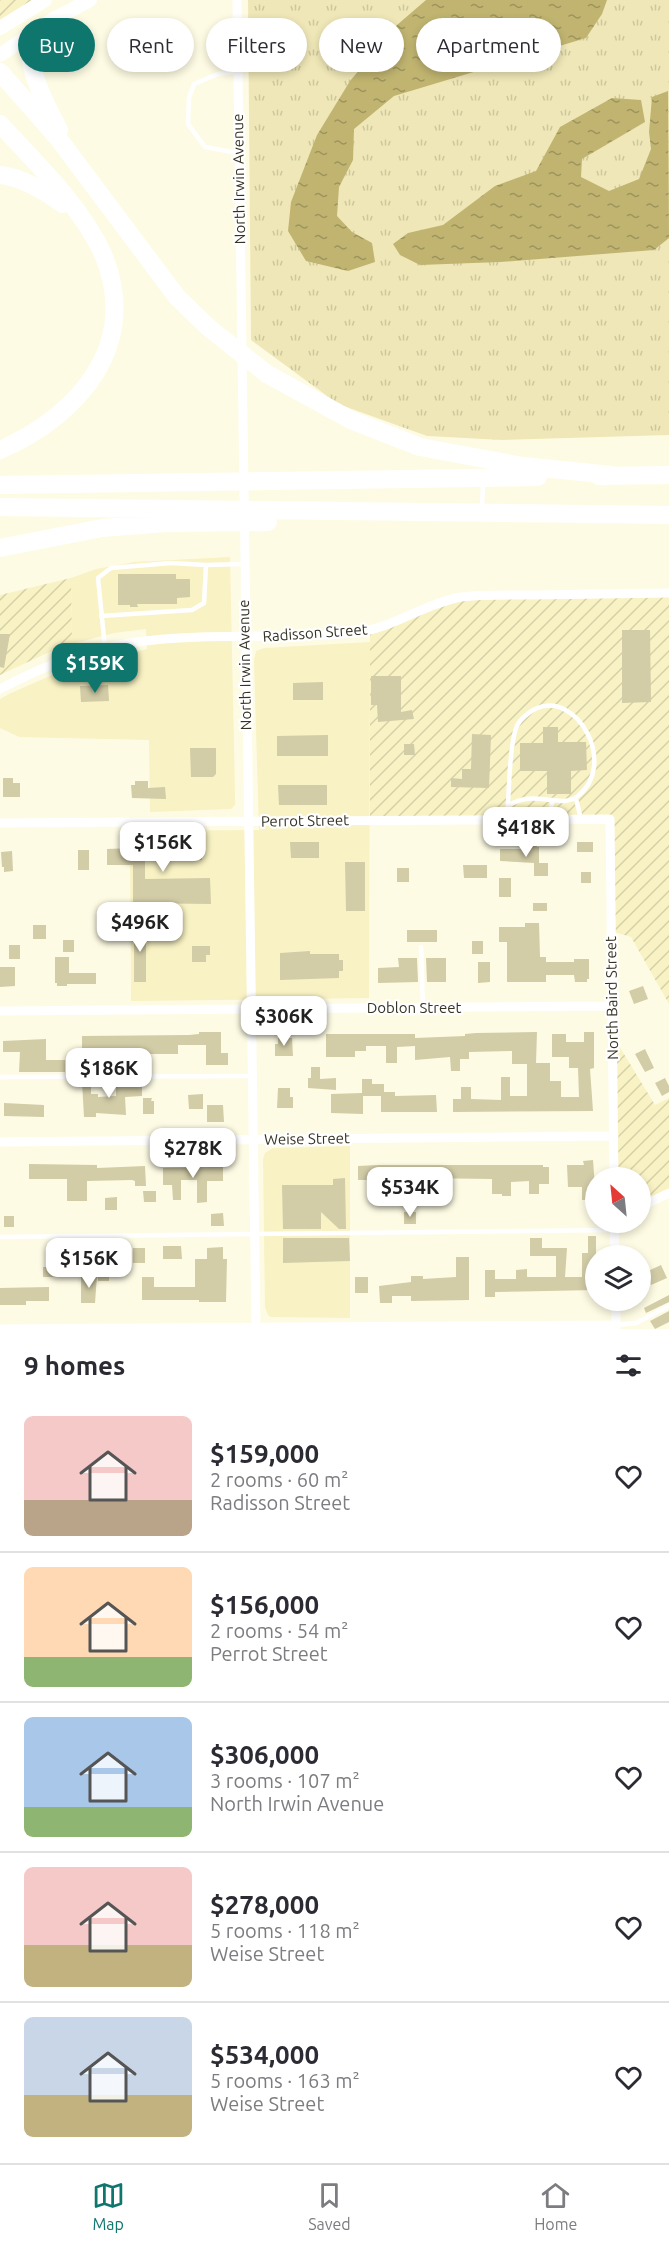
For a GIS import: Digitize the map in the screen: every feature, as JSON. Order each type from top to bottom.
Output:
[{"type":"highway","points":[[0,72],[58,138],[177,297],[208,327],[267,375],[351,420],[420,447],[522,466],[610,476]]},
{"type":"highway","points":[[33,72],[57,125],[85,173]]},
{"type":"highway","points":[[0,124],[70,201],[101,251],[110,278],[114,315],[111,337],[104,357],[86,389],[45,426],[0,450]]},
{"type":"highway","points":[[0,175],[44,191],[69,209],[88,230]]},
{"type":"highway","points":[[0,485],[669,475]]},
{"type":"highway","points":[[0,507],[200,516],[482,513],[669,515]]},
{"type":"highway","points":[[0,548],[102,528],[200,516]]},
{"type":"main road","points":[[0,28],[45,0]]},
{"type":"main road","points":[[58,18],[90,0]]},
{"type":"main road","points":[[0,55],[18,43]]},
{"type":"street","name":"North Irwin Avenue","points":[[237,0],[237,18]]},
{"type":"street","name":"North Irwin Avenue","points":[[238,72],[256,1328]]},
{"type":"street","name":"Radisson Street","points":[[0,689],[49,665],[105,648],[170,638],[354,633],[390,625],[436,604],[470,596],[669,593]]},
{"type":"street","name":"Perrot Street","points":[[0,823],[610,819]]},
{"type":"street","name":"North Baird Street","points":[[610,819],[614,1167]]},
{"type":"street","name":"Doblon Street","points":[[0,1011],[612,1006]]},
{"type":"street","name":"Weise Street","points":[[0,1142],[615,1136]]},
{"type":"street","points":[[651,1202],[669,1193]]},
{"type":"street","points":[[0,1329],[616,1327],[616,1311]]},
{"type":"lane","points":[[232,72],[219,74],[194,84],[189,98],[188,124],[206,147],[238,153]]},
{"type":"lane","points":[[482,513],[483,478]]},
{"type":"lane","points":[[105,648],[98,578],[111,568],[171,563],[244,564]]},
{"type":"lane","points":[[101,616],[192,610],[204,603],[206,565]]},
{"type":"lane","points":[[507,820],[508,806],[514,732],[518,723],[524,716],[540,707],[547,706],[561,709],[574,717],[591,737],[596,759],[594,773],[586,789],[576,799],[520,798],[508,806]]},
{"type":"lane","points":[[576,799],[581,819]]},
{"type":"lane","points":[[548,819],[553,800]]},
{"type":"lane","points":[[421,947],[423,1008]]},
{"type":"lane","points":[[0,1077],[252,1076]]},
{"type":"lane","points":[[0,1237],[585,1227]]},
{"type":"lane","points":[[616,1327],[636,1323],[669,1306]]},
{"type":"shaded area","points":[[0,0],[33,0],[0,21]]},
{"type":"shaded area","points":[[230,557],[235,795],[235,805],[231,809],[150,812],[149,740],[19,737],[0,728],[0,699],[11,693],[77,664],[147,649],[146,629],[114,633],[72,644],[71,578],[96,569],[134,562]]},
{"type":"shaded area","points":[[71,578],[72,644],[0,675],[0,595]]},
{"type":"shaded area","points":[[669,593],[669,1004],[631,937],[611,931],[609,819],[370,821],[370,631],[445,601]]},
{"type":"shaded area","points":[[370,642],[369,998],[131,1001],[130,831],[259,830],[254,660],[256,651],[264,648]]},
{"type":"shaded area","points":[[613,1036],[655,1105],[669,1098],[669,1193],[651,1202],[651,1167],[614,1167]]},
{"type":"shaded area","points":[[350,1146],[350,1318],[271,1317],[265,1307],[263,1159],[265,1153],[273,1148]]},
{"type":"green space","points":[[248,0],[669,0],[669,435],[502,440],[427,436],[338,404],[251,340],[249,72],[307,72],[307,18],[248,18]]},
{"type":"water","points":[[426,0],[607,0],[602,14],[586,38],[561,46],[561,18],[416,18],[416,72],[473,72],[394,96],[354,129],[353,160],[339,187],[337,216],[352,232],[372,243],[375,262],[348,271],[306,261],[288,231],[291,202],[317,135],[358,72],[404,72],[404,19]]},
{"type":"water","points":[[668,91],[669,238],[654,250],[500,262],[420,265],[400,255],[393,244],[408,233],[443,225],[495,186],[536,171],[560,127],[612,98],[641,100],[645,122],[582,159],[581,177],[609,191],[639,179],[651,149],[649,132],[652,97]]},
{"type":"building","points":[[118,574],[176,574],[176,579],[190,579],[190,597],[177,598],[177,604],[137,604],[138,607],[118,605]]},
{"type":"building","points":[[622,630],[650,630],[651,702],[622,703]]},
{"type":"building","points":[[0,634],[10,634],[4,668],[0,667]]},
{"type":"building","points":[[371,676],[401,676],[401,712],[412,710],[414,719],[378,722],[377,705],[371,705]]},
{"type":"building","points":[[323,682],[323,700],[293,700],[293,683]]},
{"type":"building","points":[[108,685],[109,701],[81,702],[80,686]]},
{"type":"building","points":[[543,727],[558,727],[558,742],[586,742],[587,770],[571,771],[571,794],[547,794],[547,771],[520,771],[520,743],[543,743]]},
{"type":"building","points":[[472,734],[491,735],[489,788],[451,787],[451,778],[462,779],[462,769],[471,769]]},
{"type":"building","points":[[328,735],[328,756],[277,756],[277,736]]},
{"type":"building","points":[[404,744],[414,744],[415,755],[404,755]]},
{"type":"building","points":[[190,748],[216,748],[216,774],[213,777],[191,777]]},
{"type":"building","points":[[3,778],[13,778],[13,783],[20,783],[20,797],[3,797]]},
{"type":"building","points":[[135,781],[148,781],[148,788],[165,787],[166,799],[132,798],[131,785],[135,785]]},
{"type":"building","points":[[278,785],[327,785],[327,805],[279,805]]},
{"type":"building","points":[[202,842],[202,860],[145,861],[145,879],[210,878],[211,904],[133,903],[133,865],[107,865],[107,849],[133,848],[133,843]]},
{"type":"building","points":[[290,842],[319,842],[319,858],[291,858]]},
{"type":"building","points":[[577,842],[593,842],[593,852],[577,852]]},
{"type":"building","points":[[522,844],[539,847],[539,863],[548,863],[548,876],[534,876],[534,863],[500,861],[500,849],[522,849]]},
{"type":"building","points":[[78,850],[89,850],[89,870],[78,870]]},
{"type":"building","points":[[12,851],[13,871],[4,872],[1,852]]},
{"type":"building","points":[[345,862],[365,862],[365,911],[346,911]]},
{"type":"building","points":[[463,865],[487,865],[487,878],[464,878]]},
{"type":"building","points":[[397,868],[409,868],[409,882],[397,882]]},
{"type":"building","points":[[581,872],[591,872],[591,883],[581,883]]},
{"type":"building","points":[[499,878],[511,878],[511,897],[499,897]]},
{"type":"building","points":[[533,903],[547,903],[547,911],[533,911]]},
{"type":"building","points":[[525,923],[539,923],[540,957],[546,957],[546,962],[574,962],[574,959],[589,959],[587,982],[575,982],[574,975],[546,975],[546,982],[507,982],[507,942],[499,942],[499,927],[525,927]]},
{"type":"building","points":[[134,924],[146,924],[146,982],[134,982]]},
{"type":"building","points":[[33,925],[46,925],[46,939],[33,939]]},
{"type":"building","points":[[407,930],[437,930],[437,942],[407,942]]},
{"type":"building","points":[[63,940],[74,940],[74,952],[63,952]]},
{"type":"building","points":[[472,941],[483,941],[483,954],[472,954]]},
{"type":"building","points":[[9,945],[20,945],[20,959],[9,959]]},
{"type":"building","points":[[192,946],[210,946],[210,955],[206,955],[206,962],[192,962]]},
{"type":"building","points":[[310,951],[310,954],[339,954],[339,960],[343,960],[343,971],[339,971],[339,978],[280,980],[280,953]]},
{"type":"building","points":[[55,957],[69,957],[69,973],[96,973],[96,984],[57,986]]},
{"type":"building","points":[[398,958],[417,958],[418,982],[378,983],[378,968],[399,967]]},
{"type":"building","points":[[426,958],[446,958],[446,982],[427,982]]},
{"type":"building","points":[[478,962],[490,962],[490,982],[478,983]]},
{"type":"building","points":[[0,967],[15,967],[15,986],[0,987]]},
{"type":"building","points":[[643,986],[648,999],[634,1004],[629,991]]},
{"type":"building","points":[[199,1032],[221,1032],[221,1053],[228,1053],[228,1065],[206,1065],[206,1045],[178,1045],[178,1054],[82,1054],[82,1036],[189,1035],[199,1034]]},
{"type":"building","points":[[537,1032],[536,1063],[550,1063],[550,1081],[561,1081],[561,1097],[579,1097],[578,1068],[569,1068],[569,1057],[552,1057],[552,1034],[566,1034],[566,1042],[584,1042],[584,1032],[594,1032],[594,1068],[590,1069],[593,1111],[453,1112],[453,1099],[461,1099],[461,1087],[471,1087],[471,1099],[501,1100],[501,1077],[510,1077],[510,1096],[527,1096],[527,1064],[512,1064],[512,1051],[469,1052],[469,1059],[460,1059],[460,1071],[451,1071],[450,1057],[415,1060],[415,1046],[397,1047],[397,1063],[386,1063],[386,1046],[366,1046],[366,1051],[355,1051],[355,1057],[326,1057],[326,1034],[415,1034],[415,1038],[465,1036],[465,1034],[476,1033]]},
{"type":"building","points":[[278,1038],[292,1038],[293,1056],[275,1056],[275,1044],[278,1044]]},
{"type":"building","points":[[46,1039],[46,1060],[65,1060],[65,1072],[19,1072],[20,1052],[3,1052],[3,1041]]},
{"type":"building","points":[[645,1049],[654,1068],[645,1072],[635,1054]]},
{"type":"building","points":[[311,1067],[320,1067],[320,1079],[336,1078],[336,1090],[308,1088]]},
{"type":"building","points":[[665,1078],[669,1092],[662,1096],[655,1083]]},
{"type":"building","points":[[362,1079],[372,1079],[372,1084],[384,1084],[384,1092],[395,1092],[395,1096],[436,1095],[437,1112],[381,1112],[381,1096],[363,1096],[363,1114],[331,1113],[331,1094],[362,1093]]},
{"type":"building","points":[[116,1081],[142,1084],[142,1096],[125,1097],[126,1115],[96,1113],[96,1117],[84,1117],[82,1082],[91,1082],[91,1094],[98,1094],[98,1097],[116,1096]]},
{"type":"building","points":[[278,1088],[290,1088],[293,1108],[277,1108]]},
{"type":"building","points":[[203,1094],[203,1109],[189,1109],[188,1095]]},
{"type":"building","points":[[143,1098],[152,1098],[154,1114],[143,1114]]},
{"type":"building","points":[[4,1103],[44,1105],[44,1117],[4,1116]]},
{"type":"building","points":[[207,1105],[223,1105],[224,1122],[207,1122]]},
{"type":"building","points":[[593,1160],[594,1167],[585,1167],[585,1200],[582,1200],[582,1187],[568,1187],[567,1165],[584,1165],[583,1161]]},
{"type":"building","points":[[210,1163],[223,1163],[223,1181],[207,1181],[207,1202],[197,1203],[197,1180],[181,1180],[181,1200],[173,1200],[172,1185],[163,1185],[163,1168],[210,1167]]},
{"type":"building","points":[[29,1164],[97,1165],[97,1168],[145,1166],[146,1186],[135,1186],[135,1181],[132,1180],[87,1181],[87,1201],[67,1201],[67,1179],[29,1179]]},
{"type":"building","points":[[543,1165],[543,1167],[549,1167],[549,1184],[539,1184],[539,1194],[529,1194],[529,1181],[511,1182],[511,1196],[502,1196],[502,1194],[492,1194],[492,1179],[422,1178],[422,1182],[398,1182],[398,1194],[386,1194],[386,1180],[358,1180],[358,1166]]},
{"type":"building","points":[[345,1178],[346,1229],[339,1229],[321,1212],[321,1229],[283,1229],[282,1185],[333,1185],[333,1179]]},
{"type":"building","points":[[143,1191],[156,1191],[156,1202],[144,1202]]},
{"type":"building","points":[[117,1197],[117,1210],[105,1210],[105,1198]]},
{"type":"building","points":[[404,1212],[416,1212],[416,1224],[404,1224]]},
{"type":"building","points":[[223,1213],[224,1226],[211,1226],[211,1214]]},
{"type":"building","points":[[4,1216],[14,1216],[14,1227],[4,1227]]},
{"type":"building","points":[[588,1236],[596,1236],[596,1245],[588,1245]]},
{"type":"building","points":[[283,1238],[349,1238],[350,1261],[283,1263]]},
{"type":"building","points":[[530,1238],[542,1238],[542,1248],[567,1248],[565,1277],[582,1277],[582,1253],[585,1253],[585,1290],[495,1292],[495,1297],[485,1297],[485,1270],[495,1270],[495,1279],[516,1279],[516,1270],[527,1269],[527,1277],[556,1277],[556,1256],[530,1256]]},
{"type":"building","points":[[55,1246],[64,1246],[64,1259],[75,1259],[77,1277],[43,1277],[43,1267],[55,1267]]},
{"type":"building","points":[[163,1246],[181,1246],[182,1259],[163,1259]]},
{"type":"building","points":[[223,1247],[223,1259],[227,1259],[226,1302],[142,1300],[142,1277],[154,1277],[154,1287],[195,1287],[195,1259],[207,1259],[207,1248]]},
{"type":"building","points":[[133,1248],[145,1248],[145,1263],[133,1263]]},
{"type":"building","points":[[456,1257],[469,1257],[469,1300],[411,1301],[411,1296],[392,1296],[392,1303],[380,1303],[379,1286],[411,1282],[411,1276],[423,1276],[423,1279],[456,1277]]},
{"type":"building","points":[[98,1260],[109,1260],[109,1281],[98,1281]]},
{"type":"building","points":[[661,1265],[667,1278],[651,1285],[651,1270]]},
{"type":"building","points":[[81,1275],[97,1275],[95,1303],[81,1303]]},
{"type":"building","points":[[355,1277],[368,1277],[368,1293],[355,1293]]},
{"type":"building","points":[[49,1287],[49,1301],[26,1301],[26,1305],[0,1305],[0,1288]]},
{"type":"building","points":[[669,1295],[669,1302],[651,1311],[651,1304]]},
{"type":"building","points":[[669,1311],[669,1322],[655,1329],[650,1321]]}]
